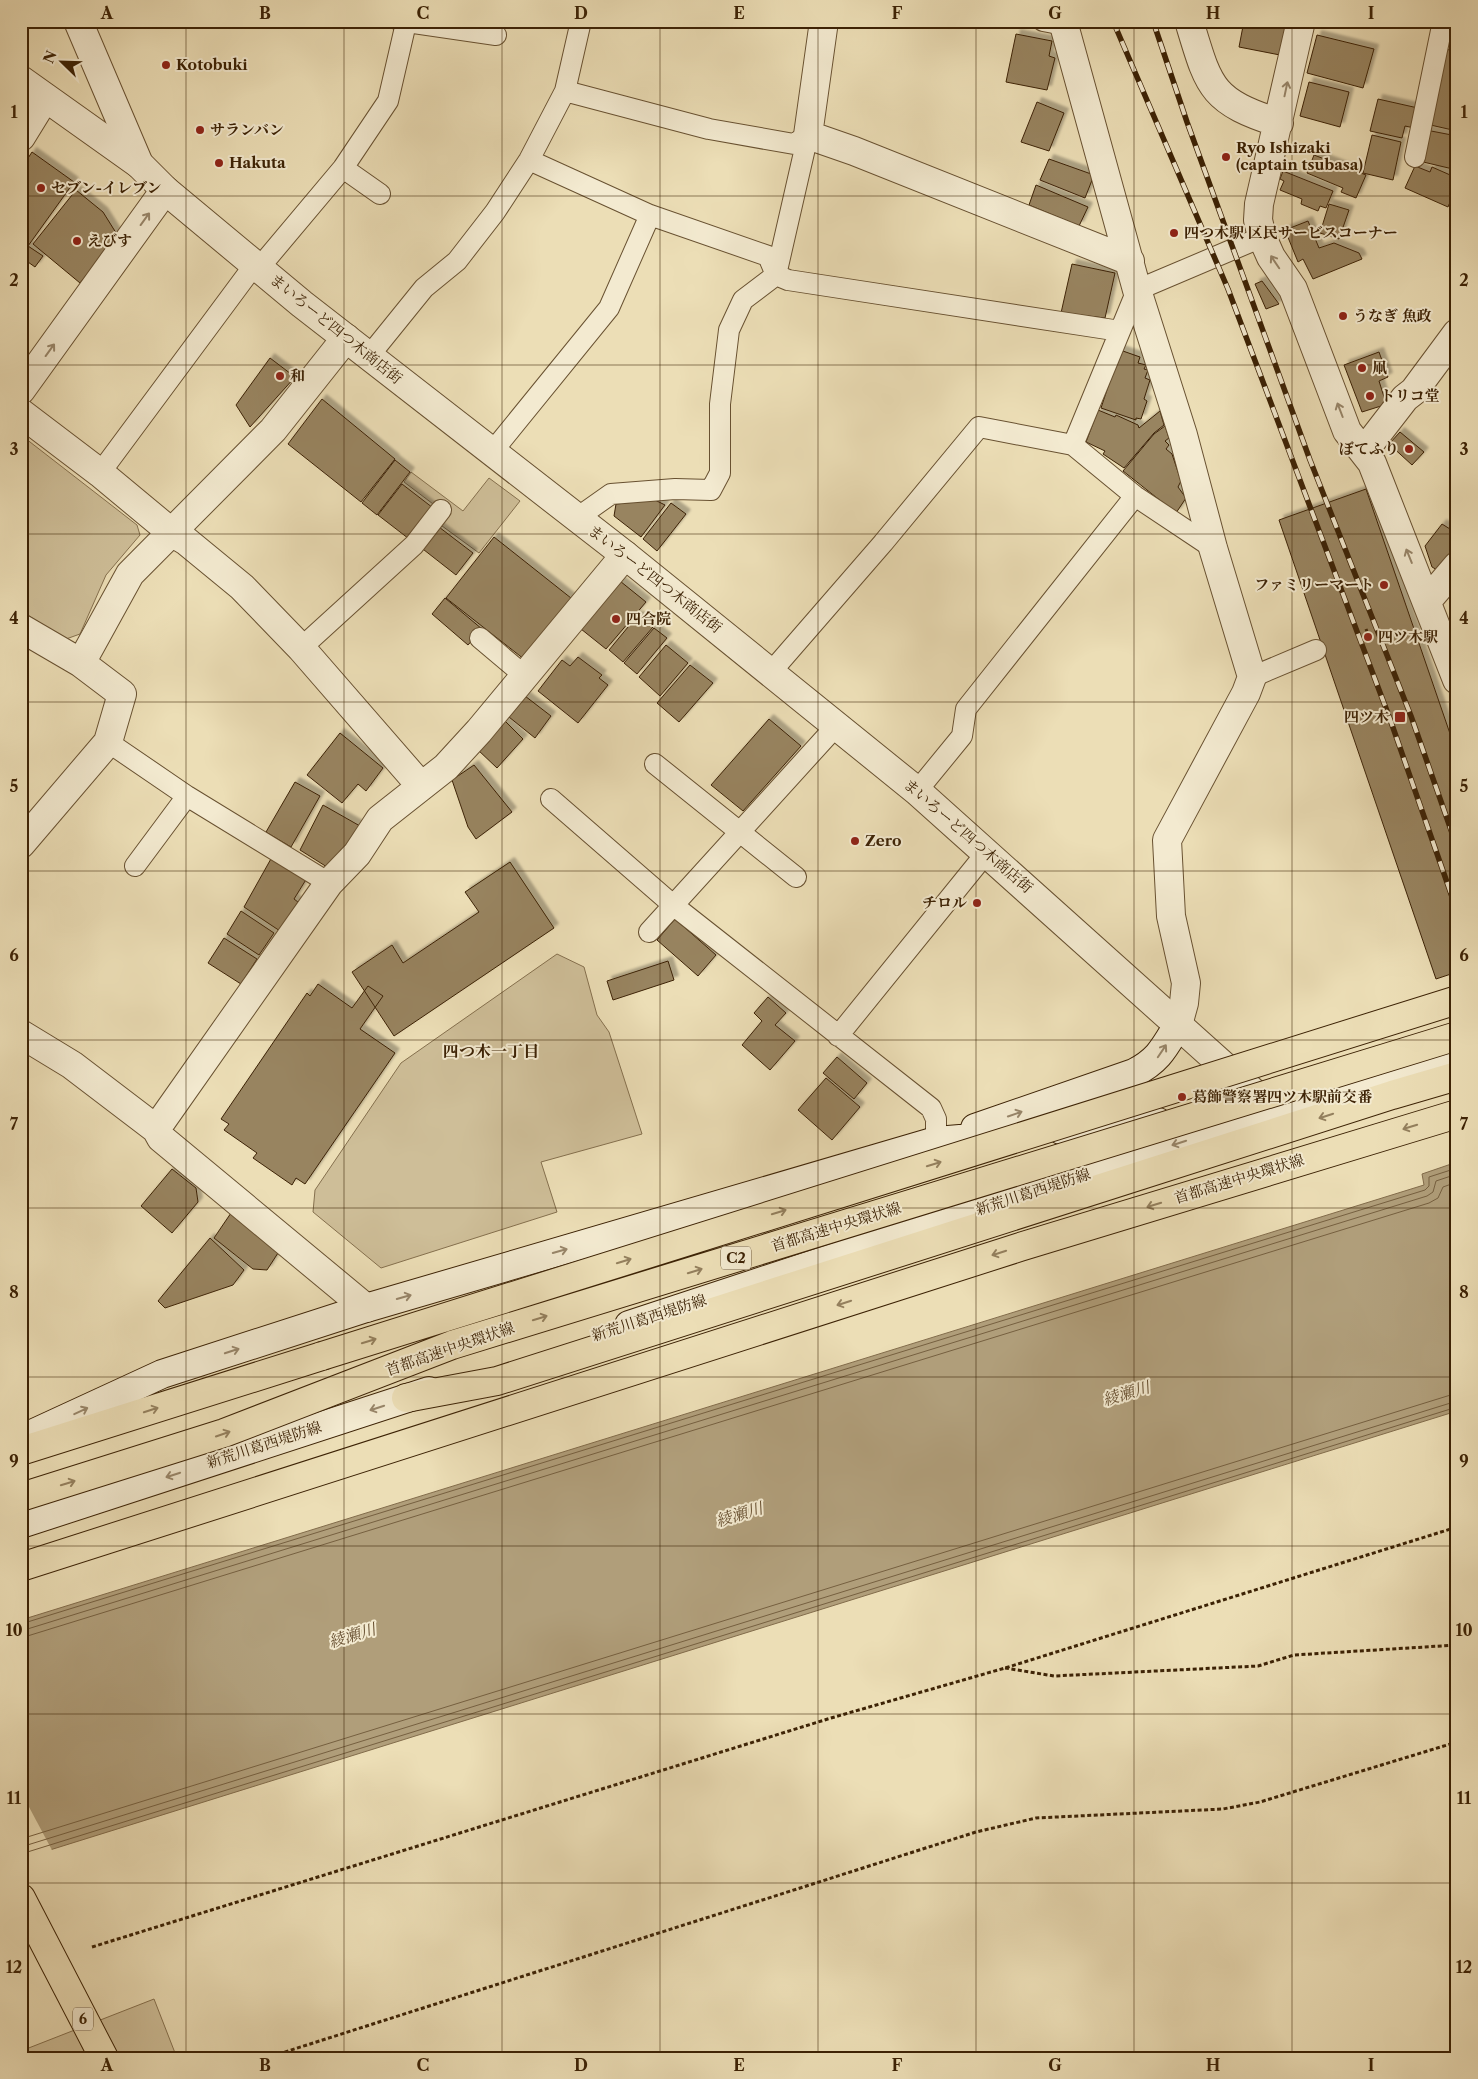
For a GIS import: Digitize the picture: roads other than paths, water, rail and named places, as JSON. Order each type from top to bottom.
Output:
[{"type":"highway","points":[[21,1451],[1457,1000]]},
{"type":"highway","name":"首都高速中央環状線","points":[[21,1497],[224,1434],[452,1345],[1457,1036]]},
{"type":"highway","points":[[406,1398],[497,1381],[1373,1101],[1457,1076]]},
{"type":"highway","name":"首都高速中央環状線","points":[[21,1567],[1020,1247],[1457,1114]]},
{"type":"highway","name":"6","points":[[21,1898],[104,2058]]},
{"type":"street","name":"まいろーど四つ木商店街","points":[[78,21],[138,164],[165,190],[368,356],[625,555],[917,791],[1276,1112]]},
{"type":"street","points":[[824,21],[808,135],[854,151],[1130,261]]},
{"type":"street","points":[[1189,21],[1203,67],[1209,81],[1218,92],[1240,109],[1279,123]]},
{"type":"street","points":[[1301,21],[1259,204],[1258,220],[1262,237],[1271,257],[1293,289],[1347,431],[1372,463],[1419,606],[1457,680]]},
{"type":"street","points":[[1057,22],[1183,435],[1213,548],[1252,677]]},
{"type":"street","points":[[21,80],[138,164]]},
{"type":"street","points":[[21,137],[45,98]]},
{"type":"street","points":[[21,390],[165,190]]},
{"type":"street","points":[[1364,451],[1405,398],[1414,391],[1457,333]]},
{"type":"street","points":[[81,663],[130,574],[273,430],[346,338]]},
{"type":"street","points":[[21,413],[100,473],[171,532],[186,540],[242,587],[301,648],[420,786]]},
{"type":"street","points":[[156,1130],[328,883],[356,854],[380,819],[446,767],[526,677],[625,555]]},
{"type":"street","points":[[1419,606],[1457,566]]},
{"type":"street","points":[[21,628],[81,663],[122,694],[108,742],[21,844]]},
{"type":"street","name":"新荒川葛西堤防線","points":[[21,1439],[162,1374],[366,1308],[936,1141],[1134,1073],[1147,1066],[1158,1057],[1178,1024],[1184,1003],[1186,983],[1171,916],[1167,840],[1246,693],[1252,677]]},
{"type":"street","points":[[21,1034],[72,1066],[156,1130],[161,1138],[366,1308]]},
{"type":"street","name":"新荒川葛西堤防線","points":[[21,1524],[1457,1054]]},
{"type":"street","name":"新荒川葛西堤防線","points":[[936,1141],[1276,1112]]},
{"type":"lane","points":[[368,356],[424,288],[457,261],[495,212],[529,160],[565,91],[581,21]]},
{"type":"lane","points":[[1414,157],[1443,21]]},
{"type":"lane","points":[[100,473],[257,266],[344,168],[388,101],[403,22],[472,26],[496,36]]},
{"type":"lane","points":[[565,91],[708,129],[794,144],[808,135]]},
{"type":"lane","points":[[577,518],[611,494],[675,489],[710,490],[720,473],[720,404],[729,330],[743,300],[776,275],[808,135]]},
{"type":"lane","points":[[529,160],[650,214],[768,256],[776,275],[788,280],[1120,331]]},
{"type":"lane","points":[[344,168],[380,194]]},
{"type":"lane","points":[[492,452],[609,308],[650,214]]},
{"type":"lane","points":[[1073,445],[1138,290],[1262,237]]},
{"type":"lane","points":[[771,672],[883,544],[979,427],[1073,445],[1135,496],[1213,548]]},
{"type":"lane","points":[[917,791],[962,736],[966,709],[1135,496]]},
{"type":"lane","points":[[301,648],[414,545],[441,510]]},
{"type":"lane","points":[[480,638],[526,677]]},
{"type":"lane","points":[[1252,677],[1316,650]]},
{"type":"lane","points":[[649,932],[837,725]]},
{"type":"lane","points":[[108,742],[187,796],[328,883]]},
{"type":"lane","points":[[655,764],[738,833],[796,877]]},
{"type":"lane","points":[[135,866],[187,796]]},
{"type":"lane","points":[[551,799],[674,904],[931,1108],[936,1119],[936,1141]]},
{"type":"lane","points":[[838,1036],[987,852]]},
{"type":"water","name":"綾瀬川","points":[[1457,1162],[1457,1411],[21,1859],[21,1620],[1424,1185],[1422,1174]]},
{"type":"railway","points":[[1113,21],[1228,289],[1390,719],[1457,911]]},
{"type":"railway","points":[[1153,21],[1187,122],[1310,460],[1411,716],[1457,847]]},
{"type":"place","name":"Kotobuki","points":[[166,65]]},
{"type":"place","name":"サランバン","points":[[200,130]]},
{"type":"place","name":"Ryo Ishizaki (captain tsubasa)","points":[[1226,157]]},
{"type":"place","name":"Hakuta","points":[[219,163]]},
{"type":"place","name":"セブン-イレブン","points":[[41,188]]},
{"type":"place","name":"四つ木駅 区民サービスコーナー","points":[[1174,233]]},
{"type":"place","name":"えびす","points":[[77,241]]},
{"type":"place","name":"うなぎ 魚政","points":[[1343,316]]},
{"type":"place","name":"凧","points":[[1362,368]]},
{"type":"place","name":"和","points":[[280,376]]},
{"type":"place","name":"トリコ堂","points":[[1370,396]]},
{"type":"place","name":"ぼてふり","points":[[1409,449]]},
{"type":"place","name":"ファミリーマート","points":[[1384,585]]},
{"type":"place","name":"四合院","points":[[616,619]]},
{"type":"place","name":"四ツ木駅","points":[[1368,637]]},
{"type":"place","name":"四ツ木","points":[[1400,717]]},
{"type":"place","name":"Zero","points":[[855,841]]},
{"type":"place","name":"チロル","points":[[977,903]]},
{"type":"place","name":"葛飾警察署四ツ木駅前交番","points":[[1182,1097]]},
{"type":"district","name":"四つ木一丁目","points":[[491,1051]]}]
